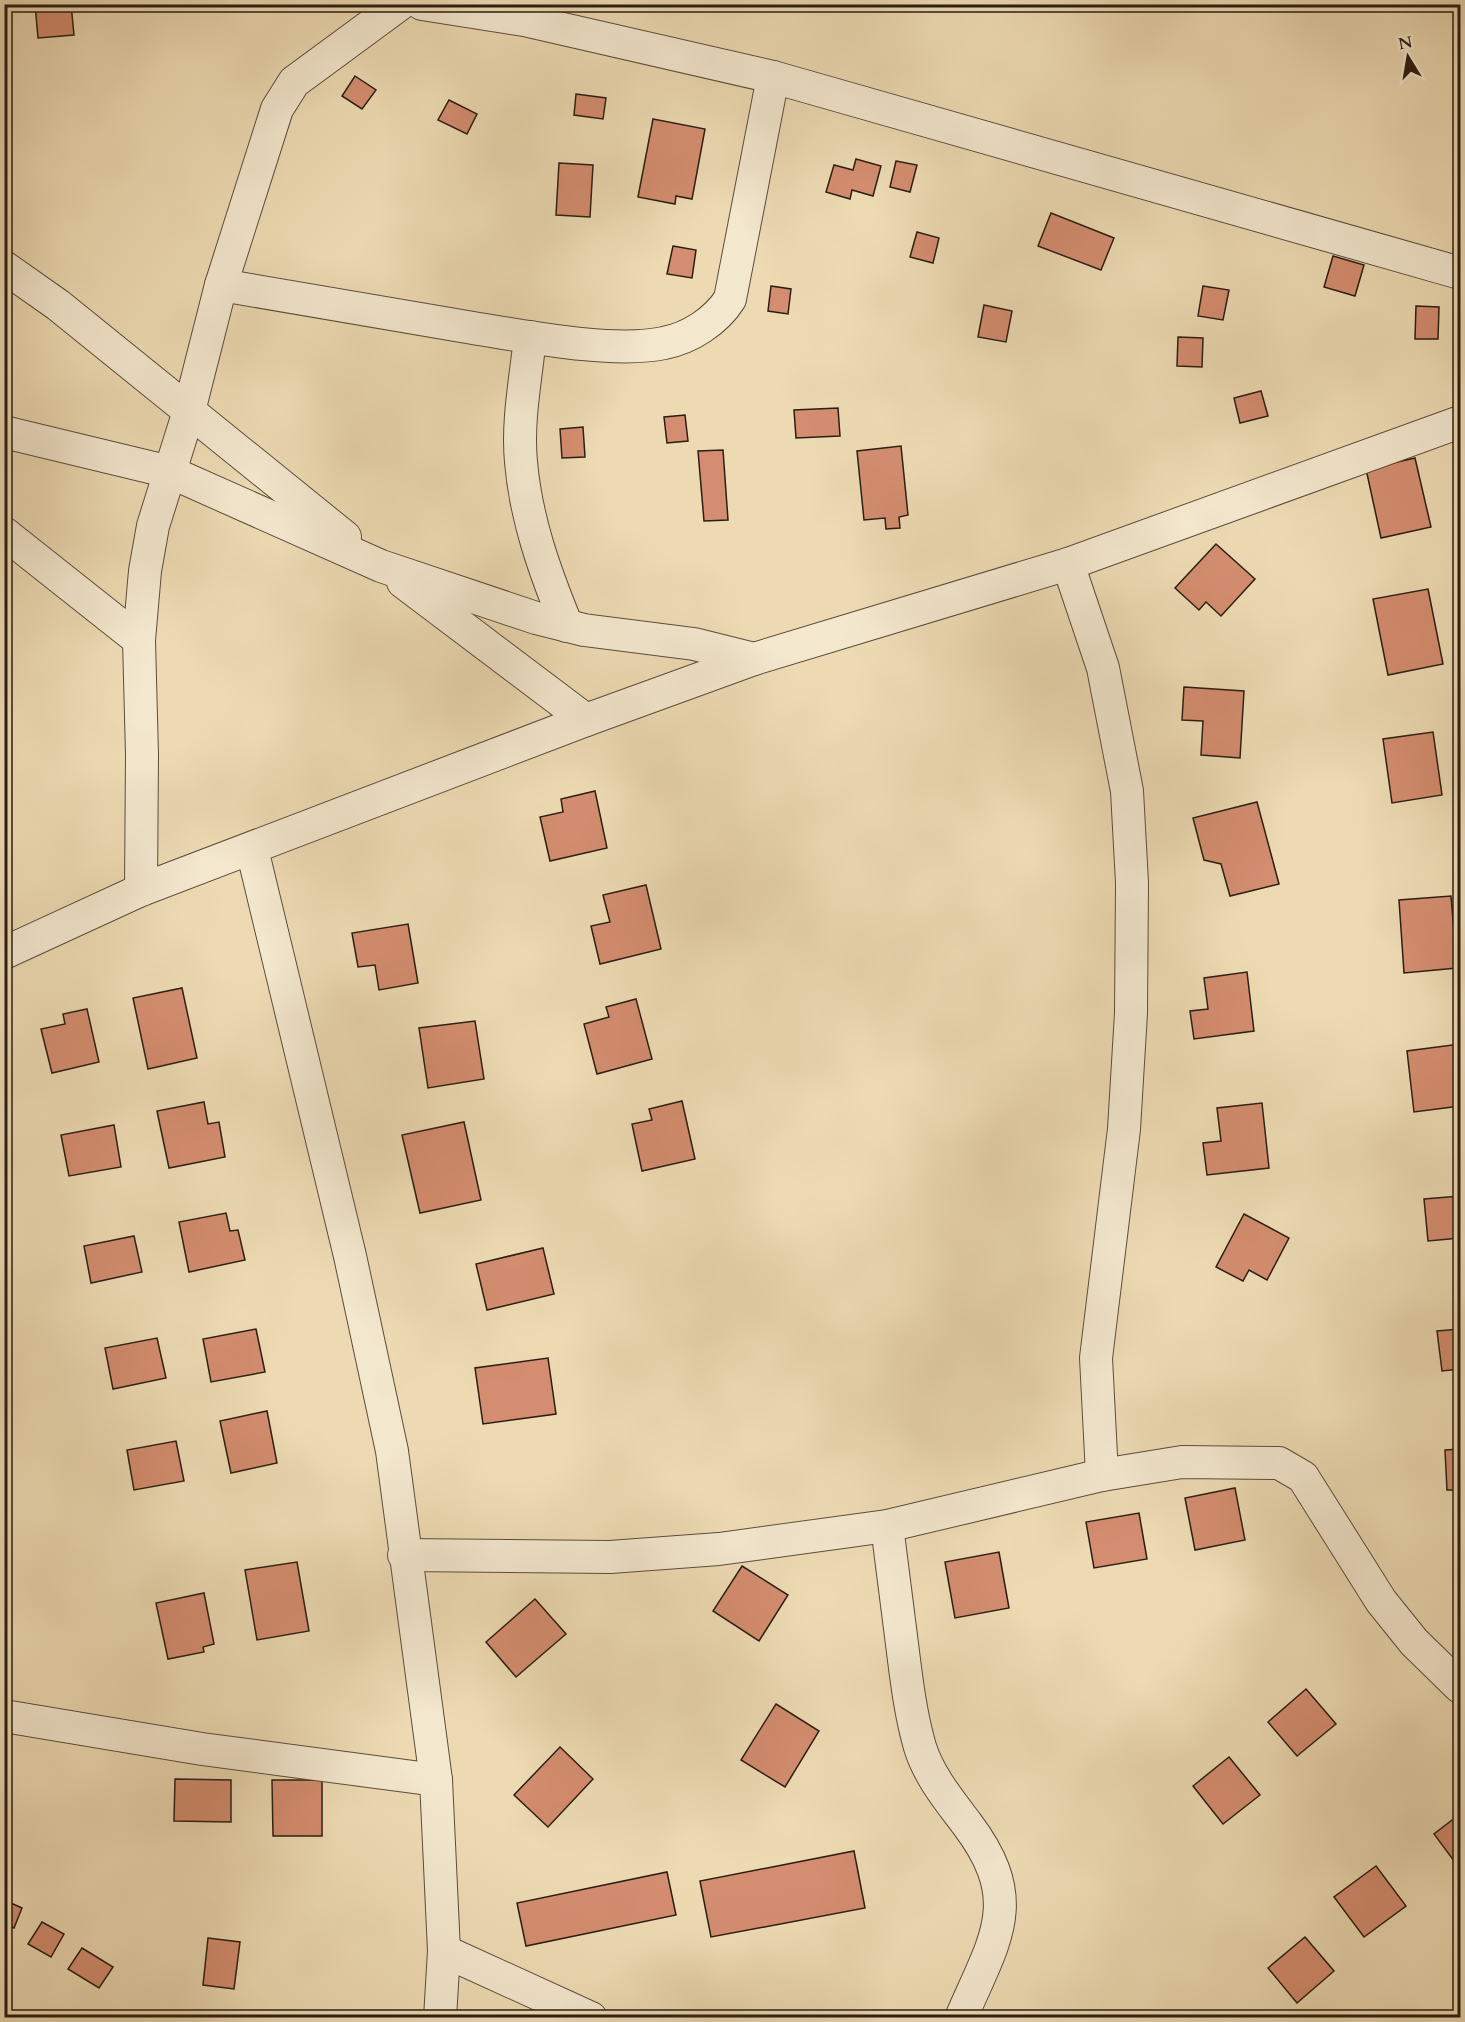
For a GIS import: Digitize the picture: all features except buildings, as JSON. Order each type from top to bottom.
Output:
[{"type":"street","points":[[141,890],[142,755],[139,640],[145,571],[153,526],[189,411],[221,285],[277,109],[294,82],[400,4]]},
{"type":"street","points":[[422,4],[525,20],[773,76],[1461,273]]},
{"type":"street","points":[[221,285],[530,337],[627,346],[664,343],[690,333],[719,316],[730,299],[773,76]]},
{"type":"street","points":[[4,267],[58,305],[381,566],[586,720]]},
{"type":"street","points":[[530,337],[521,423],[520,460],[524,492],[538,554],[567,626]]},
{"type":"street","points":[[4,953],[141,890],[586,720],[754,659],[1068,564],[1461,422]]},
{"type":"street","points":[[4,432],[170,472],[381,566],[536,618],[567,626],[694,644],[754,659]]},
{"type":"street","points":[[4,533],[139,640]]},
{"type":"street","points":[[1068,564],[1103,668],[1127,791],[1132,883],[1131,1013],[1124,1129],[1096,1358],[1102,1475]]},
{"type":"street","points":[[252,849],[350,1256],[392,1451],[404,1555],[436,1780],[444,1951],[440,2018]]},
{"type":"street","points":[[404,1555],[610,1557],[718,1549],[887,1526],[1102,1475],[1182,1462],[1279,1463],[1303,1477],[1380,1601],[1414,1642],[1461,1687]]},
{"type":"street","points":[[887,1526],[910,1705],[920,1748],[938,1784],[983,1845],[994,1871],[1000,1898],[999,1926],[993,1949],[961,2018]]},
{"type":"street","points":[[4,1716],[202,1749],[436,1780]]},
{"type":"street","points":[[444,1951],[591,2018]]}]
